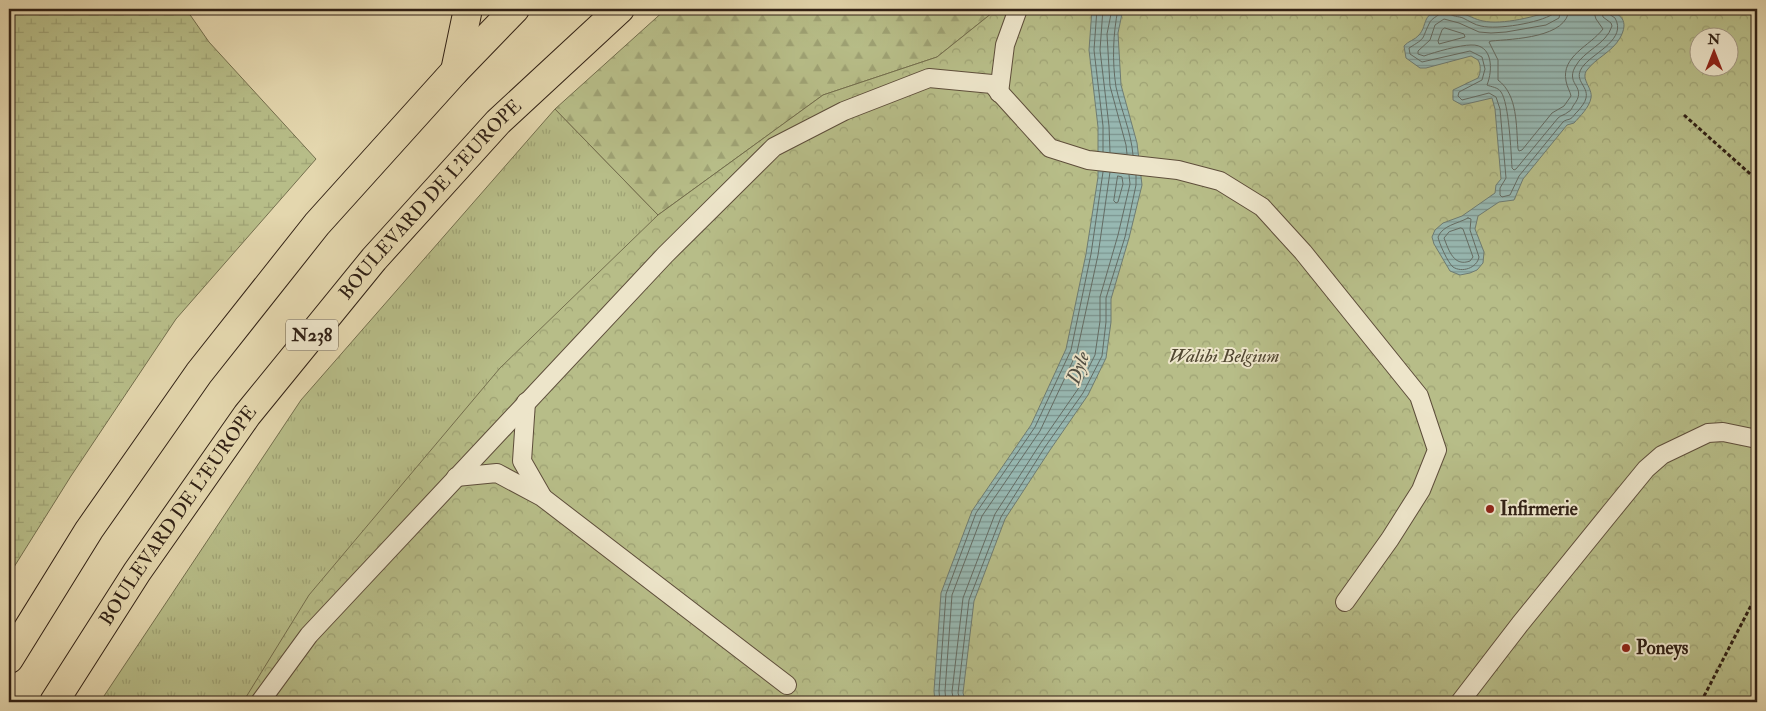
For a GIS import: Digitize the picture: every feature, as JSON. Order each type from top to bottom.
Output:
[{"type":"highway","points":[[455,71],[468,9]]},
{"type":"highway","points":[[9,659],[89,530],[199,372],[317,224],[455,71],[516,9]]},
{"type":"highway","name":"BOULEVARD DE L'EUROPE","points":[[54,702],[137,572],[247,415],[374,259],[498,122],[620,9]]},
{"type":"lane","points":[[999,93],[1005,45],[1018,9]]},
{"type":"lane","points":[[260,702],[309,635],[666,255],[774,147],[844,111],[930,78],[992,84],[1050,148],[1088,160],[1178,170],[1220,181],[1262,206],[1304,252],[1419,396],[1437,450],[1421,490],[1390,539],[1345,602]]},
{"type":"lane","points":[[526,402],[522,461],[542,497]]},
{"type":"lane","points":[[1460,702],[1520,624],[1646,469],[1662,455],[1708,433],[1723,432],[1757,439]]},
{"type":"lane","points":[[456,478],[498,473],[542,497],[787,685]]},
{"type":"path","points":[[1684,115],[1757,180]]},
{"type":"path","points":[[1701,702],[1757,594]]},
{"type":"green space","points":[[9,9],[186,9],[209,42],[316,159],[176,319],[71,476],[9,575]]},
{"type":"green space","points":[[666,9],[997,9],[937,57],[823,95],[658,215],[555,109]]},
{"type":"green space","name":"Walibi Belgium","points":[[997,9],[1757,9],[1757,702],[243,702],[309,595],[500,368],[658,215],[823,95],[937,57]]},
{"type":"green space","points":[[555,109],[658,215],[747,150],[247,702],[100,702],[301,400]]},
{"type":"water","name":"Dyle","points":[[1092,9],[1123,9],[1118,33],[1121,85],[1137,143],[1142,185],[1111,299],[1111,322],[1106,358],[1088,395],[1005,519],[974,601],[963,693],[966,702],[935,702],[934,691],[941,593],[972,511],[1031,425],[1066,349],[1086,254],[1098,177],[1098,127],[1089,50]]},
{"type":"water","points":[[1442,9],[1454,10],[1483,21],[1500,22],[1538,15],[1554,9],[1602,9],[1613,12],[1621,17],[1624,26],[1617,43],[1585,73],[1591,98],[1584,112],[1574,123],[1567,125],[1523,179],[1514,200],[1499,202],[1478,216],[1475,229],[1484,252],[1483,263],[1477,270],[1460,275],[1450,271],[1434,244],[1432,237],[1435,230],[1443,223],[1462,216],[1495,193],[1496,185],[1501,179],[1495,109],[1492,98],[1462,105],[1453,100],[1453,90],[1478,78],[1480,64],[1478,60],[1471,56],[1420,68],[1406,58],[1404,46],[1419,35],[1432,13]]},
{"type":"place","name":"Infirmerie","points":[[1490,509]]},
{"type":"place","name":"Poneys","points":[[1626,648]]}]
